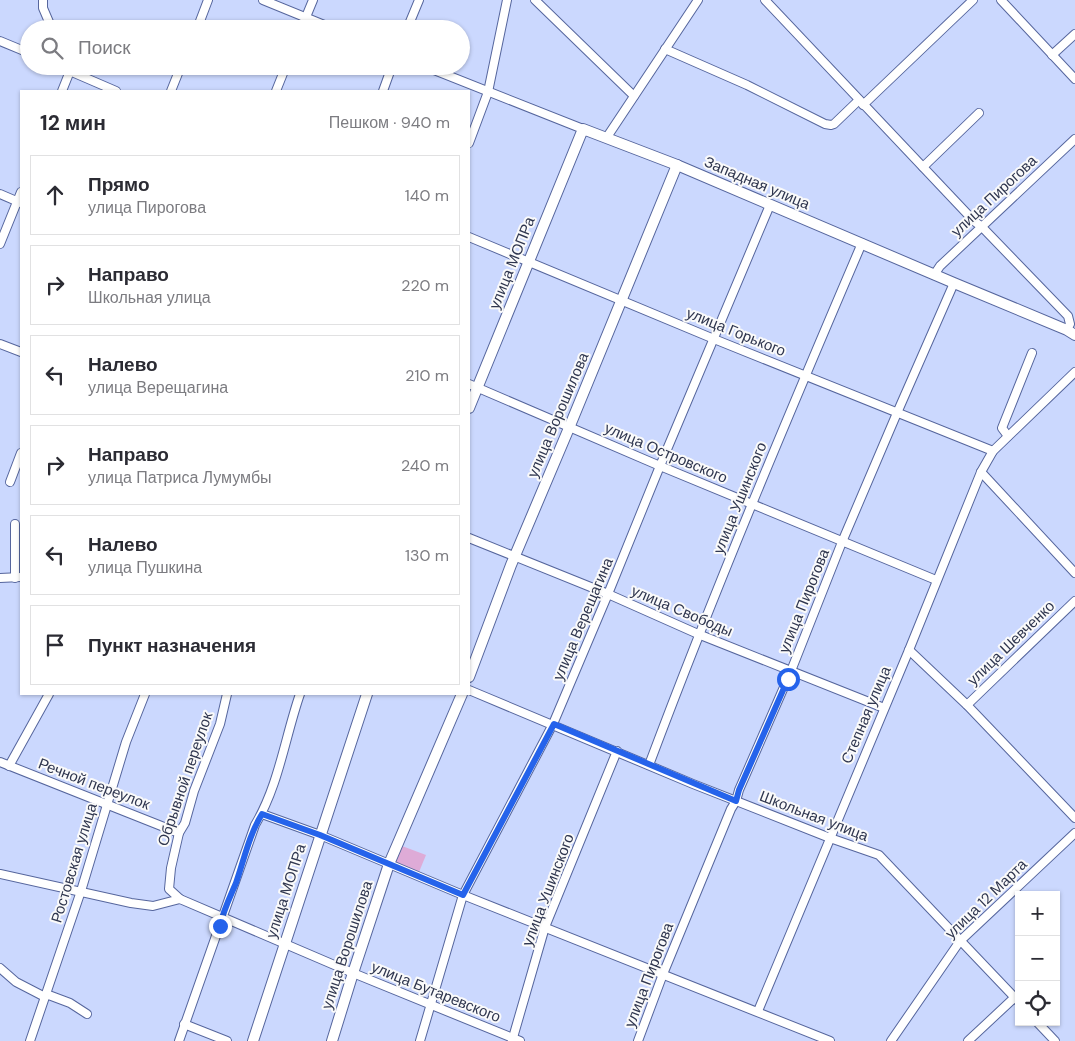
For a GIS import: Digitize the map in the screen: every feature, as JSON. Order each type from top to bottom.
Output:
[{"type":"main road","name":"Западная улица","points":[[583,129],[676,165],[1071,332]]},
{"type":"main road","name":"улица МОПРа","points":[[470,402],[473,386],[529,262],[583,129]]},
{"type":"main road","name":"улица Ворошилова","points":[[470,674],[515,557],[676,165]]},
{"type":"main road","name":"улица МОПРа","points":[[253,1041],[367,695]]},
{"type":"main road","name":"улица Ворошилова","points":[[332,1041],[352,972],[389,864],[462,695]]},
{"type":"street","points":[[43,0],[43,8],[48,20]]},
{"type":"street","points":[[200,20],[208,0]]},
{"type":"street","points":[[262,0],[313,20]]},
{"type":"street","points":[[305,20],[313,0]]},
{"type":"street","points":[[411,20],[419,0]]},
{"type":"street","points":[[470,140],[488,92],[507,0]]},
{"type":"street","points":[[535,0],[634,96]]},
{"type":"street","points":[[606,137],[698,0]]},
{"type":"street","points":[[765,0],[974,221],[982,226],[1068,316],[1071,332]]},
{"type":"street","points":[[665,49],[831,125],[861,102],[973,0]]},
{"type":"street","points":[[1001,0],[1075,79]]},
{"type":"street","points":[[1052,55],[1075,34]]},
{"type":"street","points":[[0,41],[20,50]]},
{"type":"street","points":[[62,90],[67,75]]},
{"type":"street","points":[[82,75],[114,90]]},
{"type":"street","points":[[171,90],[177,75]]},
{"type":"street","points":[[276,90],[282,75]]},
{"type":"street","points":[[383,90],[389,75]]},
{"type":"street","name":"Западная улица","points":[[446,75],[583,129]]},
{"type":"street","points":[[923,167],[979,113]]},
{"type":"street","name":"улица Пирогова","points":[[934,275],[940,266],[1075,139]]},
{"type":"street","points":[[0,194],[19,202],[0,244]]},
{"type":"street","name":"улица Верещагина","points":[[420,1041],[463,895],[554,724],[770,205]]},
{"type":"street","name":"улица Горького","points":[[470,237],[714,339],[993,451]]},
{"type":"street","name":"улица Ушинского","points":[[649,765],[698,634],[805,375],[862,243]]},
{"type":"street","name":"улица Пирогова","points":[[638,1041],[663,974],[739,790],[791,671],[842,542],[954,283]]},
{"type":"street","points":[[0,344],[20,352]]},
{"type":"street","points":[[1008,436],[1002,428],[1032,353]]},
{"type":"street","name":"Степная улица","points":[[758,1011],[909,650],[981,472],[993,451],[1075,372]]},
{"type":"street","name":"улица Островского","points":[[473,386],[569,428],[936,580]]},
{"type":"street","points":[[10,482],[20,456]]},
{"type":"street","points":[[981,472],[1075,573]]},
{"type":"street","points":[[0,578],[18,578],[15,524]]},
{"type":"street","name":"улица Свободы","points":[[470,538],[608,594],[698,634],[884,708]]},
{"type":"street","name":"улица Шевченко","points":[[967,705],[1075,601]]},
{"type":"street","points":[[909,650],[967,705],[1075,818]]},
{"type":"street","name":"Школьная улица","points":[[470,690],[736,801],[879,855],[1015,998]]},
{"type":"street","points":[[9,766],[48,695]]},
{"type":"street","name":"Ростовская улица","points":[[30,1041],[81,891],[126,742],[145,695]]},
{"type":"street","name":"Обрывной переулок","points":[[180,899],[169,889],[171,868],[179,833],[185,823],[194,791],[220,724],[227,695]]},
{"type":"street","points":[[178,1041],[255,825],[262,814],[281,762],[292,716],[300,695]]},
{"type":"street","name":"улица Ушинского","points":[[515,1040],[545,928],[617,752]]},
{"type":"street","name":"Речной переулок","points":[[0,762],[179,833]]},
{"type":"street","points":[[262,814],[320,835],[463,895],[830,1041]]},
{"type":"street","name":"улица 12 Марта","points":[[891,1041],[960,941],[1075,833]]},
{"type":"street","points":[[0,874],[131,903],[153,906],[180,899]]},
{"type":"street","name":"улица Бутаревского","points":[[180,899],[515,1040]]},
{"type":"street","points":[[0,968],[16,982],[70,1004],[87,1014]]},
{"type":"street","points":[[968,1041],[1015,1002]]},
{"type":"street","points":[[184,1024],[227,1041]]},
{"type":"street","points":[[1041,1026],[1055,1041]]},
{"type":"shaded area","points":[[402,846],[426,855],[419,872],[395,862]]},
{"type":"route","points":[[220,926],[255,825],[262,814],[320,835],[463,895],[554,724],[736,801],[739,790],[788,679]]}]
